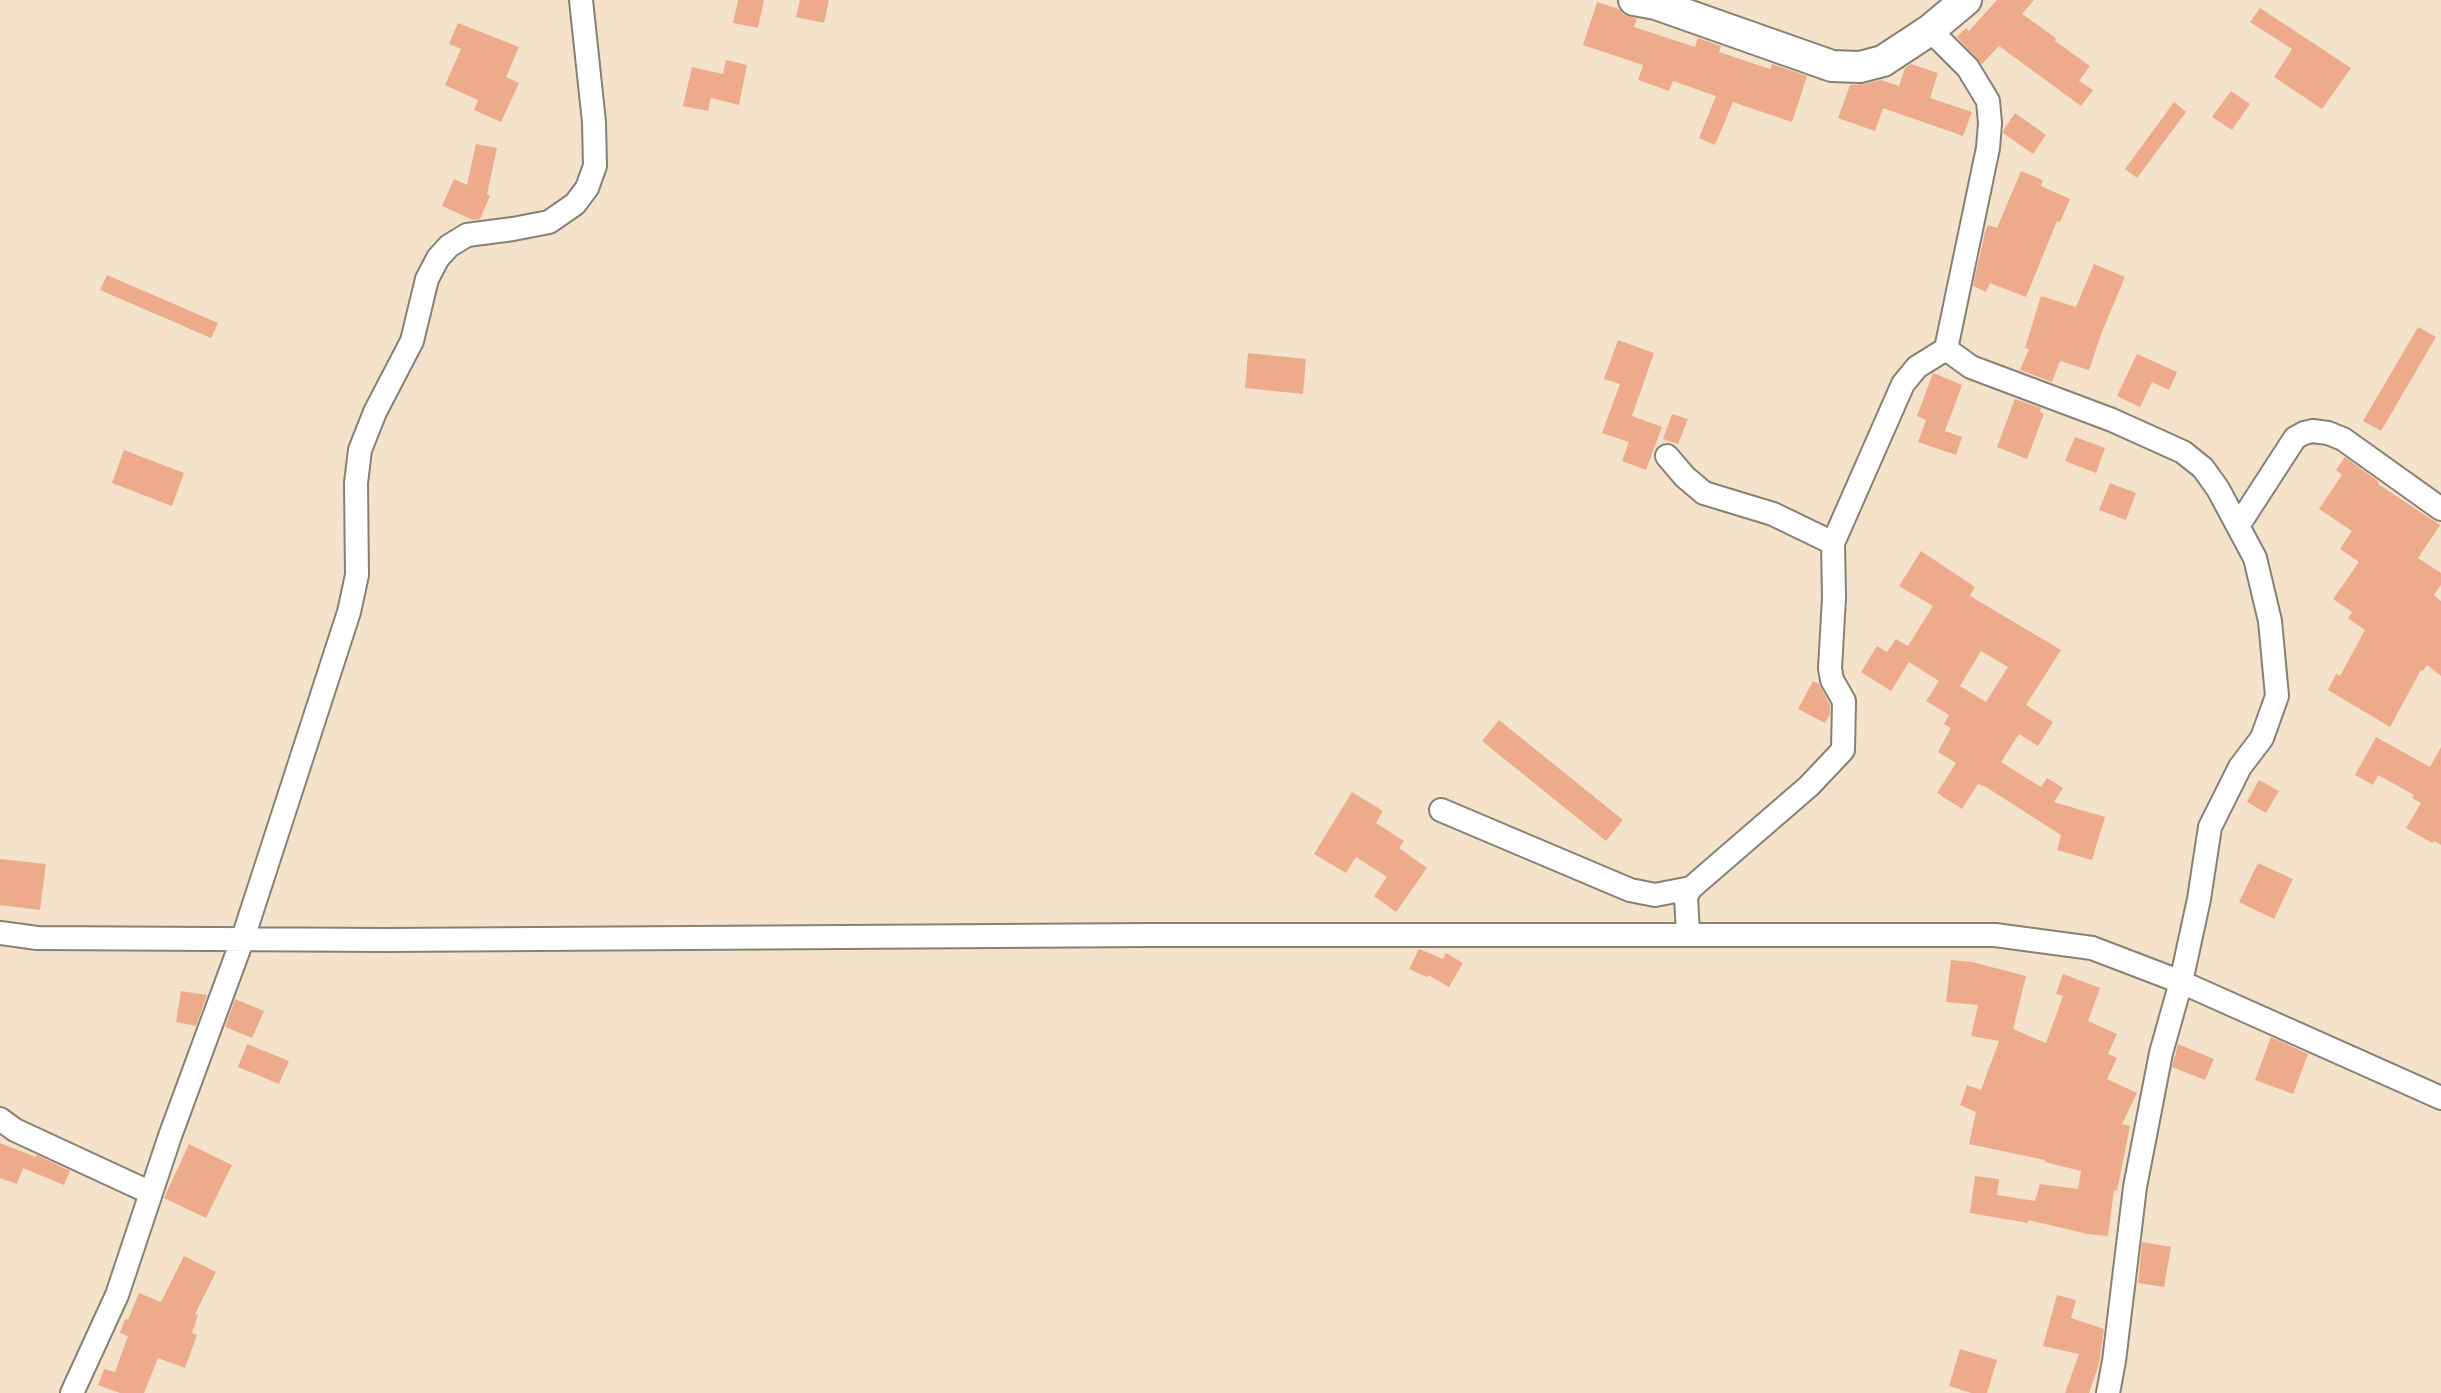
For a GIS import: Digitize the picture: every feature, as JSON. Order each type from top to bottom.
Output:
[{"type":"street","points":[[72,1393],[117,1295],[243,938],[349,612],[357,575],[356,483],[360,450],[375,412],[412,341],[427,279],[438,258],[449,246],[467,235],[549,222],[575,204],[587,188],[595,166],[594,122],[581,0]]},
{"type":"street","points":[[1634,0],[1656,4],[1832,66],[1860,67],[1883,61],[1930,30],[1966,0]]},
{"type":"street","points":[[1688,934],[1686,896],[1691,888],[1809,786],[1843,750],[1844,701],[1832,680],[1830,668],[1833,543],[1903,384],[1917,367],[1946,349],[1988,148],[1988,101],[1968,68],[1930,30]]},
{"type":"street","points":[[1946,349],[1971,367],[2112,420],[2183,452],[2203,468],[2218,489],[2255,558],[2270,621],[2277,696],[2262,738],[2240,767],[2210,827],[2199,899],[2181,982],[2161,1053],[2135,1187],[2108,1393]]},
{"type":"street","points":[[2238,526],[2295,438],[2313,431],[2343,439],[2441,509]]},
{"type":"street","points":[[1667,456],[1704,493],[1773,514],[1833,543]]},
{"type":"street","points":[[1441,810],[1630,890],[1655,895],[1691,888]]},
{"type":"street","points":[[0,933],[37,938],[402,940],[1995,935],[2092,948],[2181,982],[2441,1098]]},
{"type":"street","points":[[0,1119],[15,1130],[151,1193]]},
{"type":"building","points":[[738,0],[764,0],[758,28],[733,23]]},
{"type":"building","points":[[800,0],[829,0],[824,23],[796,17]]},
{"type":"building","points":[[1997,0],[2034,0],[2022,14],[2090,66],[2079,81],[2093,90],[2081,106],[1999,46],[1982,64],[1957,37],[1966,28],[1969,31]]},
{"type":"building","points":[[1597,2],[1637,19],[1634,27],[1695,47],[1698,38],[1721,46],[1719,52],[1770,69],[1772,64],[1807,76],[1792,122],[1733,102],[1715,145],[1699,138],[1716,96],[1673,81],[1669,91],[1638,80],[1643,65],[1583,45]]},
{"type":"building","points":[[2260,8],[2351,68],[2322,109],[2274,77],[2292,49],[2250,22]]},
{"type":"building","points":[[458,23],[519,47],[506,77],[519,83],[501,122],[474,110],[478,100],[445,85],[461,49],[449,44]]},
{"type":"building","points":[[726,60],[747,65],[739,105],[711,98],[708,111],[683,106],[692,67],[723,74]]},
{"type":"building","points":[[1911,64],[1938,73],[1930,98],[1972,112],[1963,136],[1883,108],[1875,131],[1838,118],[1850,85],[1881,80],[1899,86],[1905,68]]},
{"type":"building","points":[[2231,91],[2250,104],[2232,130],[2212,117]]},
{"type":"building","points":[[2174,102],[2186,112],[2137,178],[2125,169]]},
{"type":"building","points":[[2015,113],[2046,135],[2033,154],[2003,133]]},
{"type":"building","points":[[476,144],[497,148],[487,194],[490,196],[480,219],[473,220],[442,206],[454,179],[467,185]]},
{"type":"building","points":[[2021,171],[2043,180],[2041,186],[2070,199],[2060,222],[2057,221],[2026,297],[1990,283],[1986,292],[1973,286],[1985,232],[1988,225],[1997,228]]},
{"type":"building","points":[[2094,264],[2125,277],[2089,370],[2060,361],[2052,382],[2020,370],[2029,349],[2025,348],[2041,296],[2076,307]]},
{"type":"building","points":[[107,275],[218,323],[211,338],[100,290]]},
{"type":"building","points":[[2418,327],[2436,337],[2381,431],[2363,421]]},
{"type":"building","points":[[1618,340],[1654,353],[1632,416],[1662,427],[1646,470],[1622,461],[1629,442],[1602,433],[1620,384],[1604,379]]},
{"type":"building","points":[[1248,353],[1306,359],[1303,394],[1245,388]]},
{"type":"building","points":[[2137,354],[2177,372],[2169,390],[2152,382],[2140,407],[2117,396]]},
{"type":"building","points":[[1933,373],[1962,385],[1945,431],[1962,437],[1956,455],[1918,442],[1926,420],[1917,416]]},
{"type":"building","points":[[2015,399],[2041,408],[2040,412],[2044,414],[2027,459],[1997,447]]},
{"type":"building","points":[[1672,414],[1688,419],[1678,444],[1663,439]]},
{"type":"building","points":[[2075,437],[2105,448],[2096,473],[2065,461]]},
{"type":"building","points":[[124,450],[184,473],[172,506],[112,483]]},
{"type":"building","points":[[2345,457],[2378,484],[2440,525],[2418,558],[2441,573],[2441,585],[2434,595],[2441,601],[2441,676],[2427,665],[2421,670],[2390,727],[2328,690],[2336,674],[2340,676],[2365,630],[2348,618],[2352,612],[2333,599],[2359,562],[2340,549],[2352,531],[2319,509],[2342,475],[2336,470]]},
{"type":"building","points":[[2110,483],[2136,493],[2126,520],[2099,510]]},
{"type":"building","points":[[1921,551],[1975,587],[1970,596],[2061,650],[2026,705],[2053,722],[2038,746],[2019,734],[2001,762],[2041,787],[2047,778],[2063,788],[2054,802],[2105,817],[2092,860],[2057,850],[2061,835],[1986,787],[1978,784],[1962,809],[1937,793],[1956,763],[1938,752],[1951,728],[1944,724],[1949,715],[1926,701],[1939,681],[1909,662],[1891,691],[1861,672],[1877,646],[1887,652],[1896,639],[1908,646],[1933,606],[1899,586]],"holes":[[[1981,651],[2008,667],[1986,702],[1960,686]]]},
{"type":"building","points":[[1813,681],[1819,684],[1830,705],[1830,714],[1825,723],[1798,709]]},
{"type":"building","points":[[1499,720],[1623,820],[1606,841],[1482,741]]},
{"type":"building","points":[[2376,737],[2430,767],[2441,747],[2441,845],[2406,828],[2421,803],[2412,798],[2414,795],[2378,775],[2373,785],[2355,775]]},
{"type":"building","points":[[2259,780],[2279,791],[2266,813],[2247,802]]},
{"type":"building","points":[[1352,792],[1383,811],[1376,823],[1404,841],[1399,848],[1427,868],[1396,912],[1374,896],[1387,877],[1356,857],[1346,873],[1314,854]]},
{"type":"building","points":[[0,859],[46,864],[40,910],[0,905]]},
{"type":"building","points":[[2258,863],[2293,879],[2274,919],[2239,902]]},
{"type":"building","points":[[1419,949],[1443,959],[1446,953],[1463,963],[1449,987],[1409,969]]},
{"type":"building","points":[[1951,960],[1972,962],[2026,976],[2013,1029],[2046,1043],[2063,996],[2056,994],[2063,974],[2100,988],[2088,1021],[2117,1034],[2108,1054],[2117,1058],[2107,1079],[2137,1093],[2122,1124],[2130,1126],[2117,1191],[2114,1190],[2108,1236],[2028,1220],[2028,1223],[1970,1213],[1975,1176],[1999,1179],[1997,1195],[2035,1201],[2040,1184],[2078,1189],[2081,1171],[1969,1144],[1976,1112],[1960,1105],[1967,1085],[1981,1090],[1999,1041],[1971,1036],[1978,1005],[1946,1002]]},
{"type":"building","points":[[181,991],[207,995],[196,1026],[176,1022]]},
{"type":"building","points":[[235,999],[264,1011],[252,1038],[225,1027]]},
{"type":"building","points":[[2271,1037],[2308,1054],[2293,1094],[2255,1080]]},
{"type":"building","points":[[247,1044],[289,1061],[279,1084],[238,1067]]},
{"type":"building","points":[[2178,1044],[2214,1059],[2205,1080],[2172,1067]]},
{"type":"building","points":[[0,1143],[37,1155],[70,1171],[64,1185],[23,1168],[17,1184],[0,1178]]},
{"type":"building","points":[[189,1144],[232,1165],[206,1218],[164,1198]]},
{"type":"building","points":[[2142,1242],[2171,1247],[2164,1287],[2138,1283]]},
{"type":"building","points":[[184,1256],[216,1272],[195,1314],[198,1315],[192,1333],[197,1335],[185,1368],[158,1358],[144,1393],[120,1393],[98,1385],[104,1369],[115,1372],[128,1336],[120,1333],[139,1293],[161,1302]]},
{"type":"building","points":[[2057,1295],[2076,1300],[2071,1318],[2104,1329],[2099,1364],[2089,1393],[2065,1393],[2079,1354],[2043,1346]]},
{"type":"building","points":[[1960,1349],[1997,1360],[1987,1393],[1971,1393],[1949,1386]]}]
